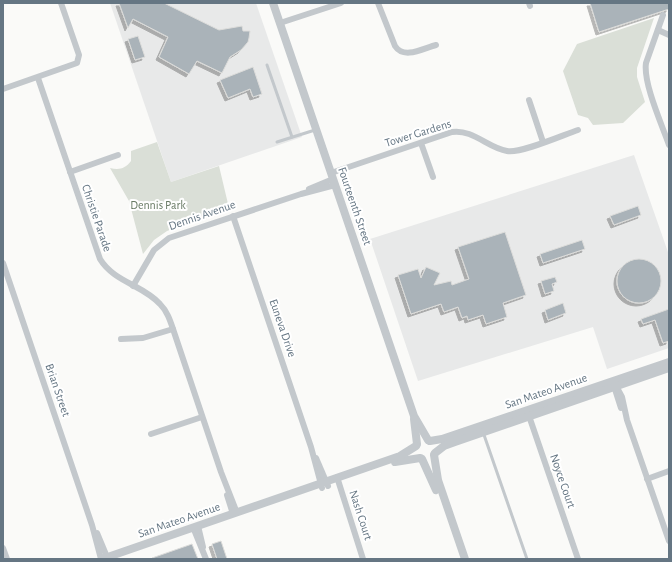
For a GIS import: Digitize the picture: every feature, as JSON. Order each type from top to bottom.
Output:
[{"type":"street","points":[[3,90],[75,65],[80,58],[62,3]]},
{"type":"street","name":"Fourteenth Street","points":[[273,3],[414,416],[429,440]]},
{"type":"street","points":[[280,24],[341,3]]},
{"type":"street","points":[[378,3],[395,46],[400,52],[406,53],[436,45]]},
{"type":"street","points":[[663,15],[646,63],[646,75],[669,145]]},
{"type":"street","points":[[658,30],[669,35]]},
{"type":"street","name":"Christie Parade","points":[[38,78],[100,259],[108,270],[161,304],[173,329],[235,513]]},
{"type":"street","points":[[529,100],[544,142]]},
{"type":"street","name":"Tower Gardens","points":[[333,179],[421,143],[456,131],[466,133],[509,152],[520,150],[578,130]]},
{"type":"street","points":[[421,143],[433,177]]},
{"type":"street","points":[[70,172],[118,155]]},
{"type":"street","name":"Dennis Avenue","points":[[133,286],[151,255],[163,242],[233,216],[301,194],[333,179]]},
{"type":"street","name":"Euneva Drive","points":[[233,216],[324,484]]},
{"type":"street","name":"Brian Street","points":[[3,263],[103,559]]},
{"type":"street","points":[[121,339],[143,338],[173,329]]},
{"type":"street","name":"San Mateo Avenue","points":[[614,385],[669,362]]},
{"type":"street","name":"San Mateo Avenue","points":[[435,454],[444,446],[482,429],[669,368]]},
{"type":"street","points":[[614,385],[669,541]]},
{"type":"street","name":"Noyce Court","points":[[528,413],[578,559]]},
{"type":"street","name":"Fourteenth Street","points":[[414,416],[416,445]]},
{"type":"street","points":[[151,434],[202,417]]},
{"type":"street","name":"San Mateo Avenue","points":[[429,440],[442,439],[482,429]]},
{"type":"street","points":[[460,559],[433,481],[421,459],[416,454],[416,445],[422,440],[429,440],[434,445],[438,480],[465,559]]},
{"type":"street","name":"San Mateo Avenue","points":[[337,480],[400,456],[416,445]]},
{"type":"street","points":[[421,459],[428,460],[435,454]]},
{"type":"street","name":"San Mateo Avenue","points":[[103,559],[235,513],[263,504],[280,502],[324,484],[401,460],[421,459]]},
{"type":"street","points":[[647,479],[669,471]]},
{"type":"street","name":"Nash Court","points":[[337,480],[363,559]]},
{"type":"street","points":[[195,527],[206,558]]},
{"type":"lane","points":[[267,65],[292,137]]},
{"type":"lane","points":[[277,142],[316,129]]},
{"type":"lane","points":[[482,429],[527,559]]},
{"type":"shaded area","points":[[110,3],[256,3],[302,137],[171,182]]},
{"type":"shaded area","points":[[634,155],[669,255],[669,348],[607,369],[593,327],[418,381],[370,239]]},
{"type":"green space","points":[[654,18],[637,68],[637,77],[645,102],[623,123],[593,125],[588,118],[578,115],[563,71],[577,44]]},
{"type":"green space","name":"Dennis Park","points":[[157,142],[171,182],[219,166],[229,208],[167,231],[154,240],[143,254],[129,201],[110,168],[119,169],[124,167],[131,161],[131,151]]},
{"type":"building","points":[[119,3],[164,3],[219,30],[242,26],[243,31],[250,31],[248,42],[241,50],[230,57],[222,73],[197,61],[189,74],[159,57],[168,37],[133,19],[128,28]]},
{"type":"building","points":[[590,3],[669,3],[669,9],[599,32]]},
{"type":"building","points":[[138,36],[145,57],[135,60],[128,39]]},
{"type":"building","points":[[253,67],[262,94],[253,97],[250,89],[228,98],[220,80]]},
{"type":"building","points":[[638,206],[641,215],[614,225],[610,216]]},
{"type":"building","points":[[505,232],[526,295],[503,303],[507,317],[486,324],[483,315],[468,320],[467,316],[462,318],[458,307],[444,312],[441,304],[411,314],[398,275],[418,269],[421,278],[426,267],[440,273],[434,285],[451,281],[452,285],[469,279],[458,247]]},
{"type":"building","points":[[582,240],[585,249],[543,263],[540,254]]},
{"type":"building","points":[[635,259],[643,259],[648,260],[655,265],[660,272],[660,290],[655,297],[648,302],[635,303],[627,300],[620,293],[617,285],[617,277],[620,269],[627,262]]},
{"type":"building","points":[[555,277],[557,282],[552,284],[554,291],[545,294],[541,281]]},
{"type":"building","points":[[563,303],[566,313],[548,320],[545,310]]},
{"type":"building","points":[[669,309],[669,341],[663,343],[655,320],[643,324],[641,319]]},
{"type":"building","points":[[221,541],[227,559],[217,559],[212,544]]},
{"type":"building","points":[[192,544],[198,559],[152,559],[152,558]]}]
